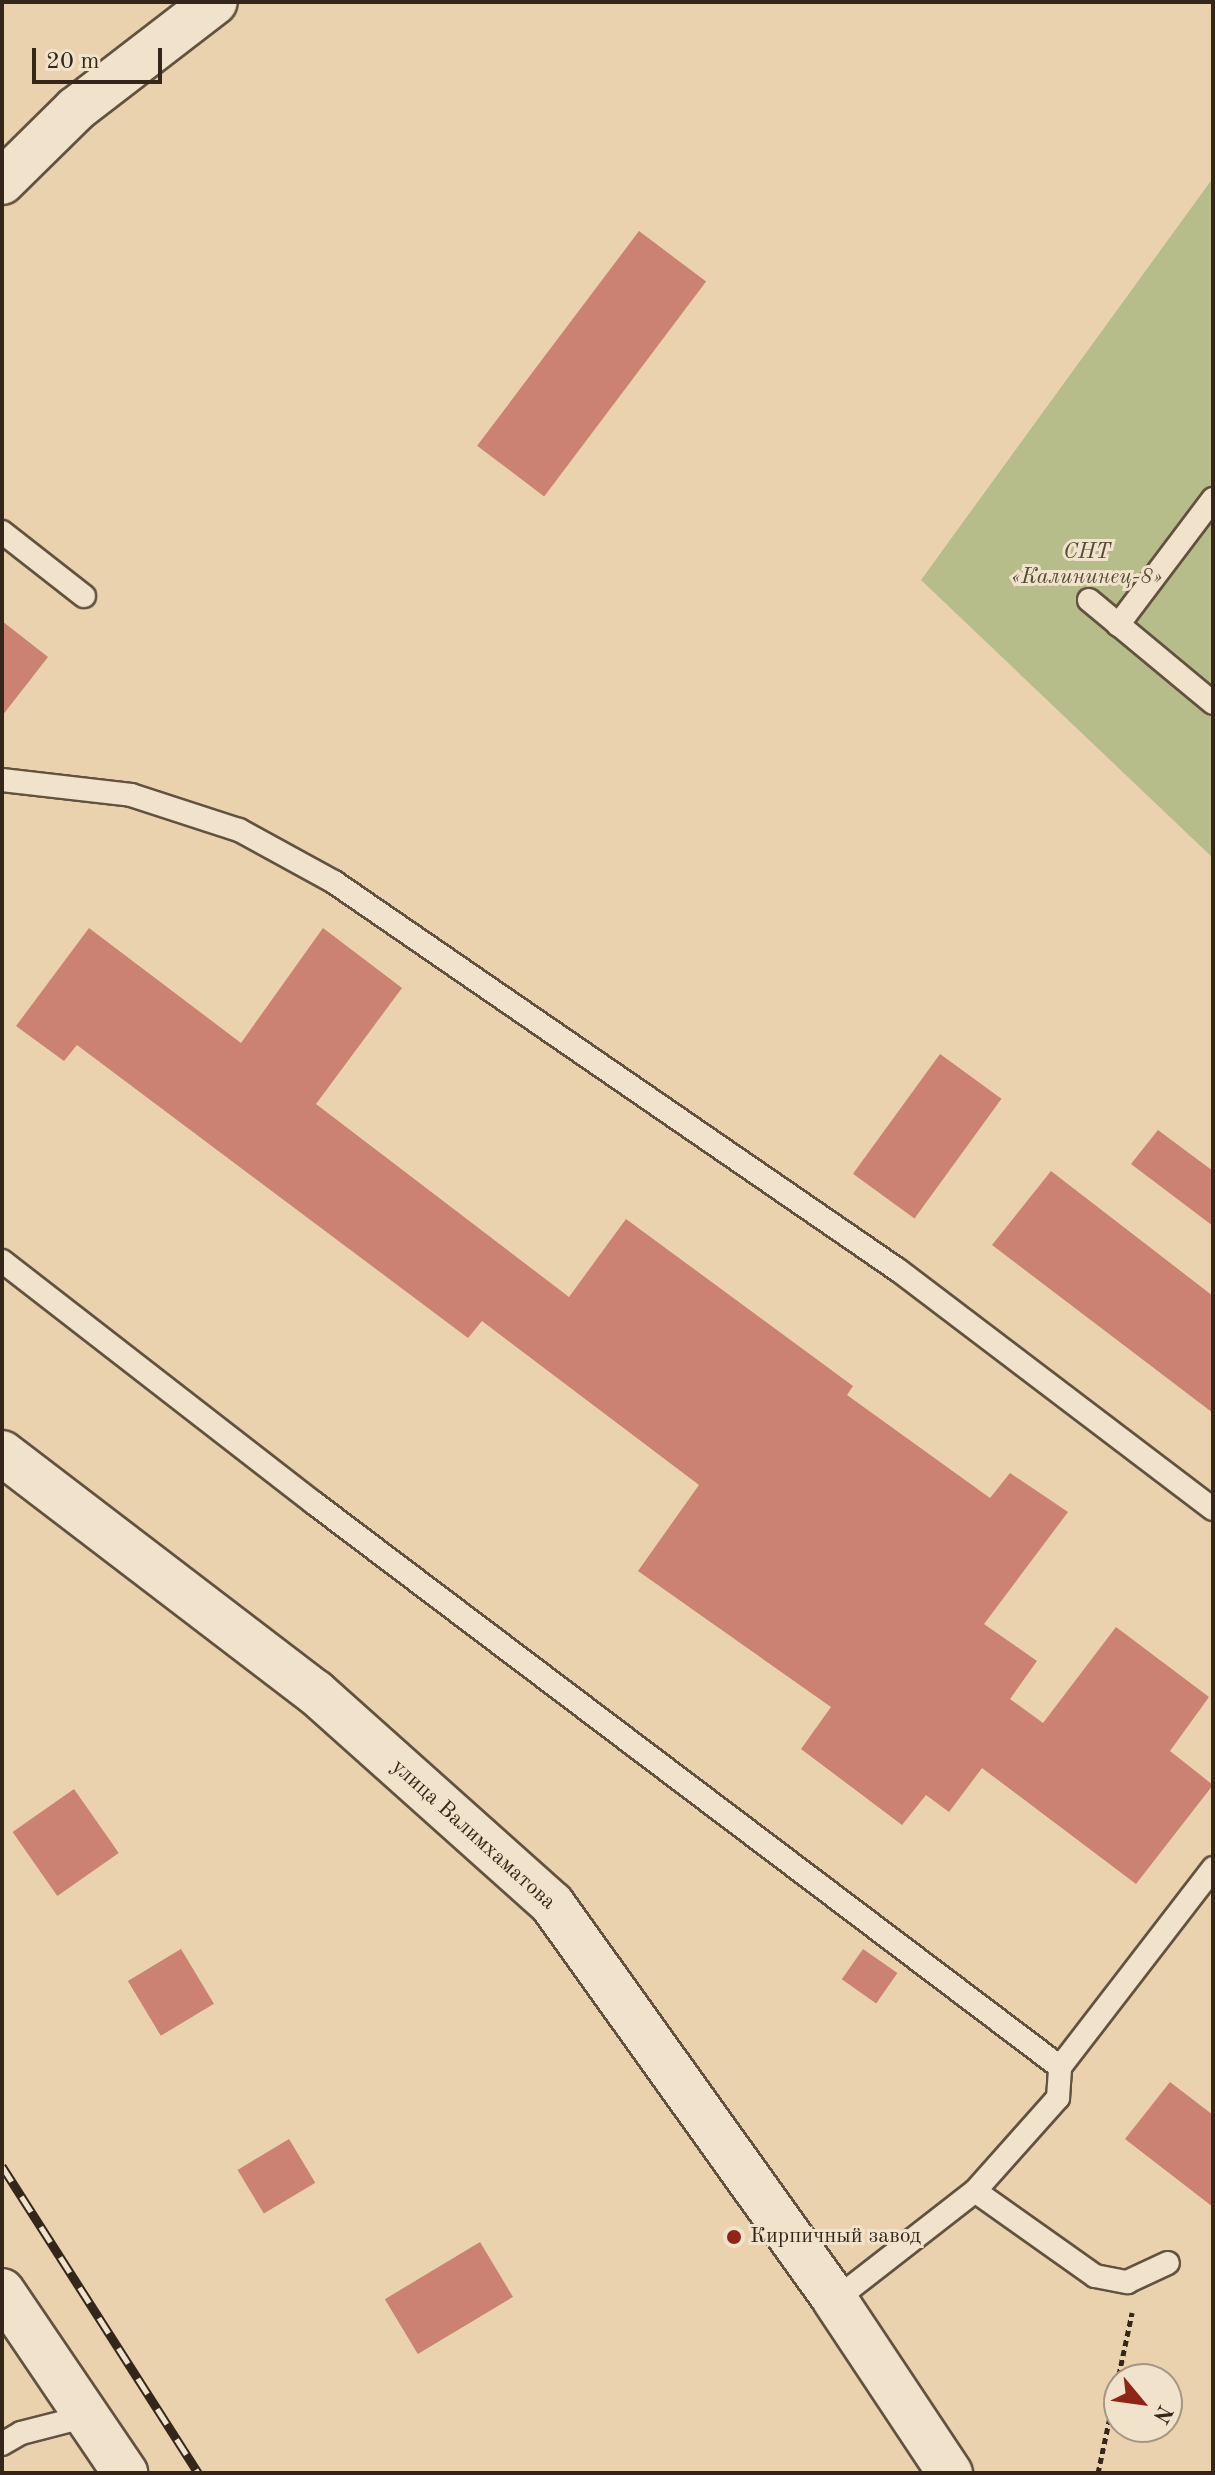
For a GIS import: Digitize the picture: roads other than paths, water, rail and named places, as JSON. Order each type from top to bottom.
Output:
[{"type":"main road","points":[[2,182],[76,109],[215,2]]},
{"type":"main road","name":"улица Валимхаматова","points":[[2,1453],[315,1692],[552,1904],[835,2300],[950,2473]]},
{"type":"main road","points":[[2,2291],[84,2417],[125,2473]]},
{"type":"lane","points":[[1118,625],[1213,499]]},
{"type":"lane","points":[[2,532],[84,596]]},
{"type":"lane","points":[[1089,600],[1213,703]]},
{"type":"lane","points":[[2,780],[131,795],[239,830],[334,882],[898,1270],[1213,1509]]},
{"type":"lane","points":[[2,1261],[314,1503],[1060,2067]]},
{"type":"lane","points":[[835,2300],[975,2191],[1058,2098],[1060,2067],[1213,1868]]},
{"type":"lane","points":[[975,2191],[1095,2276],[1127,2282],[1168,2263]]},
{"type":"lane","points":[[2,2444],[21,2433],[84,2417]]},
{"type":"railway","points":[[2,2166],[198,2473]]},
{"type":"place","name":"Кирпичный завод","points":[[734,2237]]},
{"type":"park label","name":"СНТ «Калининец-8»","points":[[1087,564]]}]
